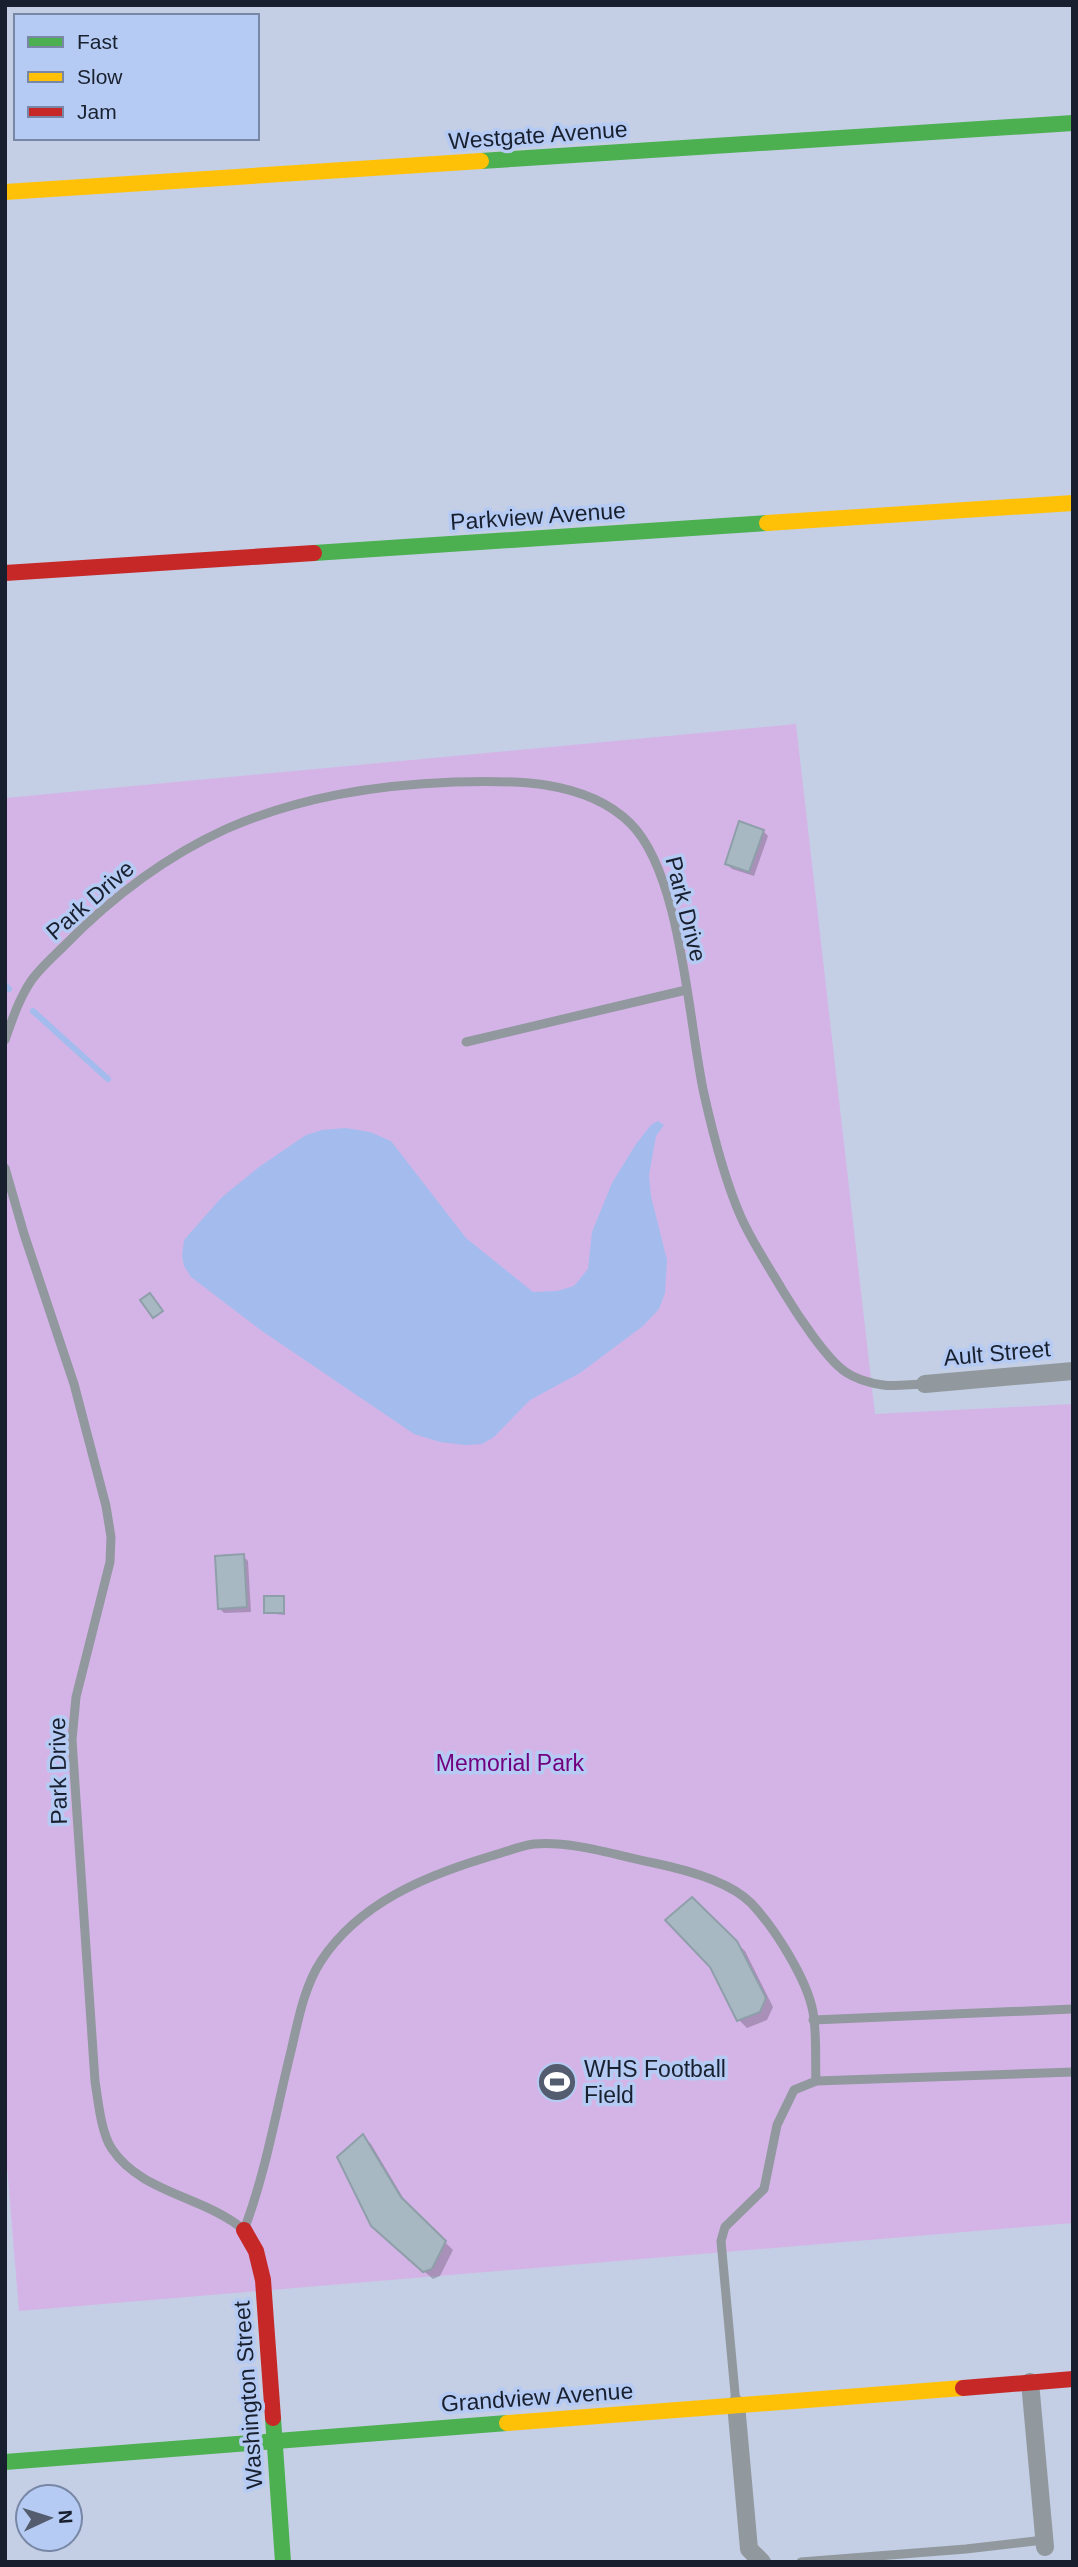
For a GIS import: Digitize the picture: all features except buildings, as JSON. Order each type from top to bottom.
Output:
[{"type":"street","name":"Westgate Avenue","points":[[5,192],[1073,123]]},
{"type":"street","name":"Parkview Avenue","points":[[5,573],[1073,503]]},
{"type":"street","name":"Ault Street","points":[[925,1384],[1073,1371]]},
{"type":"street","name":"Washington Street","points":[[244,2230],[256,2252],[263,2280],[283,2562]]},
{"type":"street","name":"Grandview Avenue","points":[[5,2462],[1073,2379]]},
{"type":"street","points":[[1030,2382],[1044,2543]]},
{"type":"street","points":[[736,2404],[749,2549],[762,2562]]},
{"type":"lane","name":"Park Drive","points":[[5,1040],[32,979],[83,926],[134,883],[171,859],[210,836],[250,819],[327,795],[416,783],[499,780],[535,782],[598,801],[629,821],[650,847],[661,876],[673,915],[704,1094],[741,1216],[802,1322],[847,1374],[882,1385],[925,1384]]},
{"type":"lane","points":[[466,1042],[686,990]]},
{"type":"lane","name":"Park Drive","points":[[5,1168],[74,1384],[106,1506],[111,1537],[110,1562],[76,1697],[72,1740],[94,2081],[101,2115],[111,2148],[130,2168],[149,2183],[202,2203],[229,2217],[244,2230]]},
{"type":"lane","points":[[244,2230],[259,2190],[299,2018],[311,1981],[321,1961],[346,1931],[384,1899],[439,1872],[532,1844],[567,1845],[672,1867],[716,1881],[749,1900],[771,1927],[792,1960],[813,2011],[816,2081]]},
{"type":"lane","points":[[813,2020],[1073,2009]]},
{"type":"lane","points":[[736,2404],[721,2241],[725,2227],[764,2189],[777,2125],[794,2090],[816,2081],[1073,2072]]},
{"type":"lane","points":[[801,2562],[1044,2543]]},
{"type":"green space","name":"Memorial Park","points":[[796,724],[875,1414],[1073,1404],[1073,2223],[19,2311],[5,2142],[5,798]]},
{"type":"water","points":[[658,1121],[664,1125],[656,1136],[649,1175],[651,1196],[667,1260],[665,1293],[659,1309],[643,1326],[580,1373],[530,1400],[494,1437],[482,1444],[440,1442],[414,1434],[262,1331],[191,1277],[184,1266],[184,1240],[222,1197],[259,1167],[306,1135],[322,1130],[346,1128],[370,1132],[391,1141],[466,1238],[533,1292],[557,1291],[574,1286],[588,1269],[592,1232],[612,1183],[636,1144],[651,1125]]},
{"type":"waterway","points":[[5,985],[9,989]]},
{"type":"waterway","points":[[33,1011],[108,1079]]},
{"type":"traffic: fast","points":[[481,161],[1073,123]]},
{"type":"traffic: fast","points":[[314,553],[767,523]]},
{"type":"traffic: fast","points":[[273,2418],[283,2562]]},
{"type":"traffic: fast","points":[[5,2462],[507,2423]]},
{"type":"traffic: slow","points":[[5,192],[481,161]]},
{"type":"traffic: slow","points":[[767,523],[1073,503]]},
{"type":"traffic: slow","points":[[507,2423],[963,2388]]},
{"type":"traffic: jam","points":[[5,573],[314,553]]},
{"type":"traffic: jam","points":[[244,2230],[256,2251],[263,2280],[273,2418]]},
{"type":"traffic: jam","points":[[963,2388],[1073,2379]]},
{"type":"place","name":"WHS Football Field","points":[[557,2082]]}]
